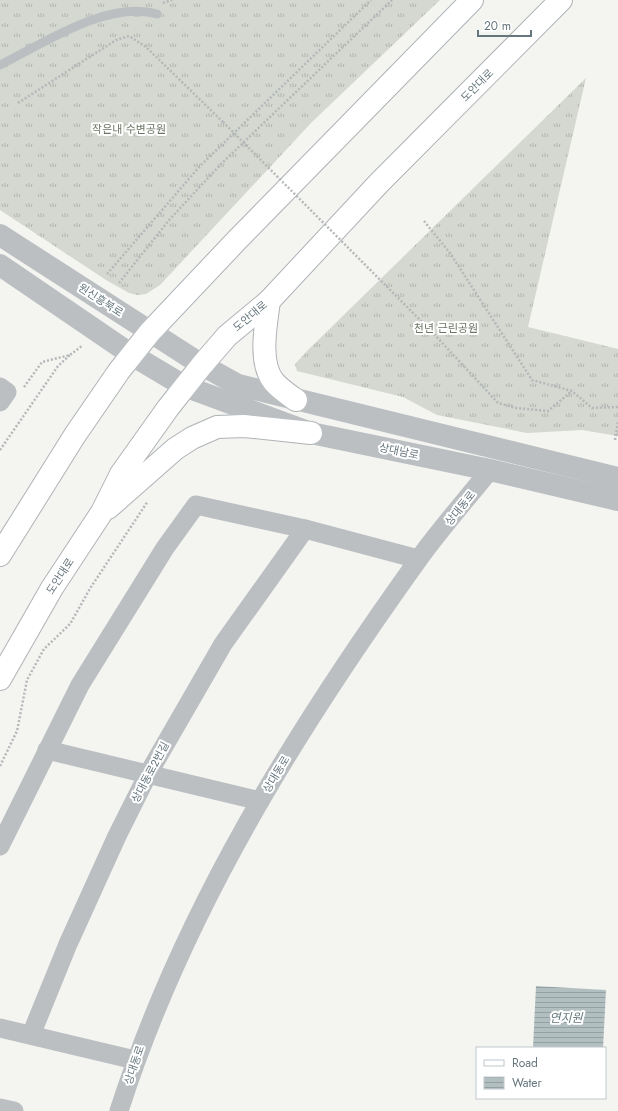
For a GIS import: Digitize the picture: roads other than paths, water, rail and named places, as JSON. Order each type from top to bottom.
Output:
[{"type":"main road","points":[[0,556],[75,435],[118,371],[150,332],[237,240],[472,0]]},
{"type":"main road","name":"도안대로","points":[[0,679],[52,588],[102,512],[121,474],[184,386],[227,336],[269,301],[379,183],[561,0]]},
{"type":"main road","points":[[269,301],[265,336],[266,364],[274,382],[296,400]]},
{"type":"main road","points":[[102,512],[175,449],[192,438],[217,427],[244,426],[311,433]]},
{"type":"street","name":"원신흥북로","points":[[0,235],[202,365]]},
{"type":"street","points":[[0,265],[132,355],[184,386]]},
{"type":"street","points":[[202,365],[238,385],[618,478]]},
{"type":"street","name":"상대남로","points":[[184,386],[311,433],[490,470],[618,500]]},
{"type":"street","name":"상대동로","points":[[119,1111],[135,1060],[160,999],[196,919],[278,769],[418,559],[490,470]]},
{"type":"street","points":[[0,846],[80,685],[165,548],[196,505],[305,529],[418,559]]},
{"type":"street","name":"상대동로2번길","points":[[31,1035],[68,944],[117,836],[148,774],[223,644],[305,529]]},
{"type":"street","points":[[47,750],[260,801]]},
{"type":"street","points":[[0,1028],[135,1060]]},
{"type":"street","points":[[0,1108],[14,1111]]},
{"type":"lane","points":[[0,65],[81,24],[116,12],[144,10],[157,14]]},
{"type":"water","name":"연지원","points":[[536,986],[606,990],[603,1047],[533,1047]]},
{"type":"park label","name":"작은내 수변공원","points":[[129,129]]},
{"type":"park label","name":"천년 근린공원","points":[[446,328]]}]
